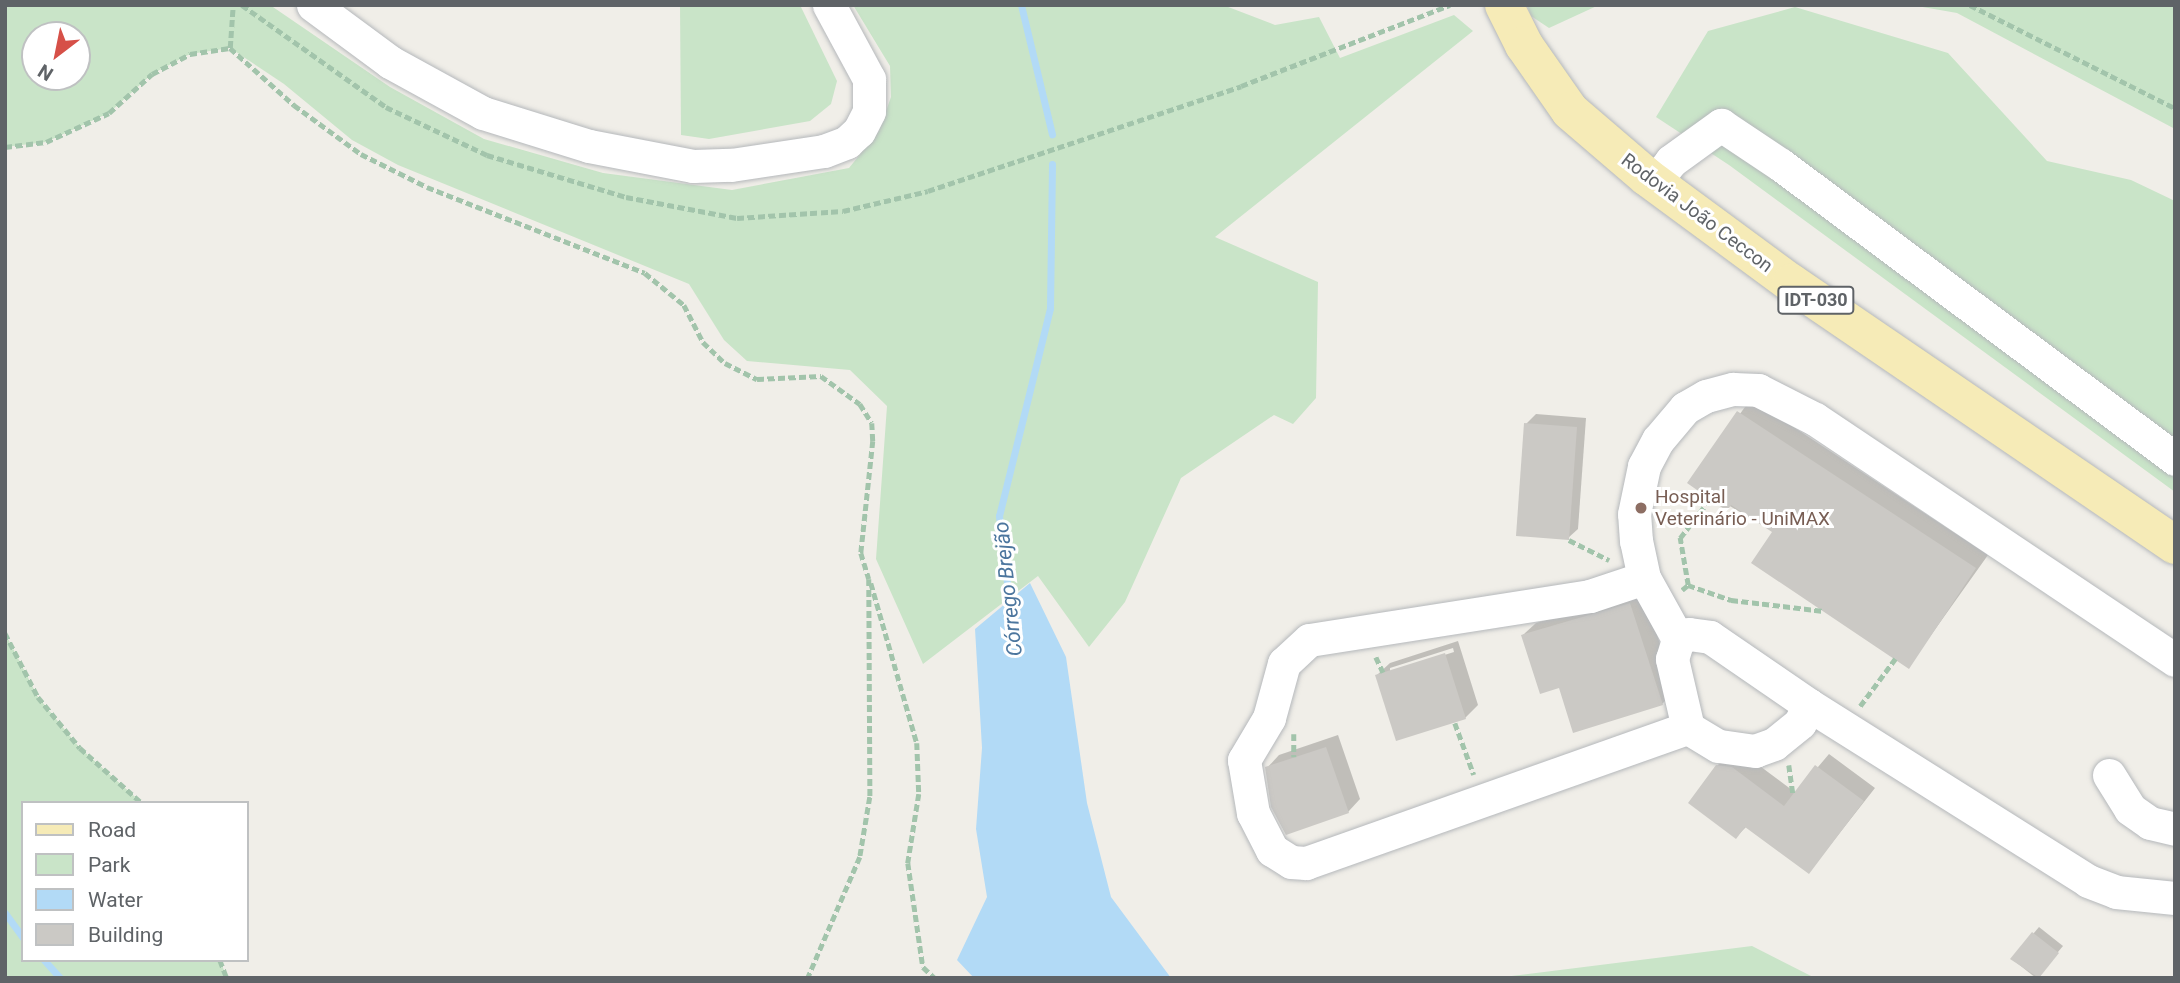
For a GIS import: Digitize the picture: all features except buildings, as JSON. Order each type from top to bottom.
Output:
[{"type":"main road","name":"Rodovia João Ceccon","points":[[1504,5],[1524,45],[1570,111],[1654,183],[1791,283],[2175,545]]},
{"type":"street","points":[[313,5],[390,62],[483,113],[589,146],[706,166],[824,151],[846,142],[859,131],[869,111],[869,79],[829,5]]},
{"type":"street","points":[[1654,183],[1671,162],[1721,125],[1782,165],[2175,459]]},
{"type":"street","points":[[1809,705],[1788,735],[1755,751],[1718,746],[1688,728],[1672,659],[1678,639],[1652,592],[1634,513],[1644,466],[1658,440],[1685,408],[1706,396],[1733,389],[1758,390],[1815,419],[2175,660]]},
{"type":"street","points":[[1652,592],[1590,596],[1309,640],[1284,663],[1269,718],[1242,767],[1261,834],[1272,850],[1291,862],[1306,863],[1688,728]]},
{"type":"street","points":[[1678,639],[1689,634],[1710,637],[1809,705],[2088,881],[2116,892],[2175,898]]},
{"type":"street","points":[[2109,775],[2130,809],[2150,822],[2175,829]]},
{"type":"path","points":[[230,48],[233,5]]},
{"type":"path","points":[[1970,5],[2175,108]]},
{"type":"path","points":[[5,148],[46,142],[109,113],[152,74],[190,54],[230,48]]},
{"type":"path","points":[[230,48],[294,105],[361,154],[427,187],[645,273],[684,305],[703,342],[725,363],[757,379],[821,376],[843,390],[872,423],[873,467],[861,552],[917,743],[919,794],[908,863],[923,967],[935,978]]},
{"type":"path","points":[[1688,585],[1680,538],[1710,499]]},
{"type":"path","points":[[808,978],[860,857],[870,797],[869,579]]},
{"type":"path","points":[[1652,592],[1688,585],[1731,600],[1823,611]]},
{"type":"path","points":[[5,633],[38,697],[80,748],[140,801]]},
{"type":"path","points":[[1455,723],[1482,799]]},
{"type":"green space","points":[[5,5],[270,5],[390,87],[484,139],[603,173],[732,190],[849,168],[879,131],[891,97],[890,66],[853,5],[1223,5],[1275,25],[1319,17],[1340,58],[1454,15],[1473,31],[1215,237],[1318,282],[1316,398],[1293,424],[1274,415],[1181,478],[1125,602],[1089,647],[1038,576],[923,664],[876,559],[887,406],[850,370],[747,361],[724,340],[689,284],[398,165],[352,140],[284,84],[230,48],[190,54],[152,74],[109,113],[46,142],[5,147]]},
{"type":"green space","points":[[680,5],[800,5],[837,81],[831,104],[810,121],[709,139],[681,135]]},
{"type":"green space","points":[[1527,5],[1599,5],[1549,28],[1531,16]]},
{"type":"green space","points":[[1911,5],[2175,5],[2175,129],[1957,13]]},
{"type":"green space","points":[[1795,7],[1948,53],[2047,161],[2131,180],[2175,201],[2175,492],[1729,165],[1656,117],[1708,31]]},
{"type":"green space","points":[[5,633],[38,697],[80,748],[140,801],[21,801],[21,962],[221,962],[227,978],[5,978]]},
{"type":"green space","points":[[1752,946],[1815,978],[1495,978]]},
{"type":"water","points":[[1030,583],[1066,657],[1087,803],[1111,897],[1171,978],[974,978],[957,960],[987,897],[976,829],[982,748],[975,629]]},
{"type":"waterway","name":"Córrego Brejão","points":[[1021,5],[1052,134]]},
{"type":"waterway","name":"Córrego Brejão","points":[[1010,608],[999,516],[1050,308],[1052,164]]},
{"type":"waterway","points":[[5,913],[21,935]]},
{"type":"waterway","points":[[46,962],[60,978]]},
{"type":"place","name":"Hospital Veterinário - UniMAX","points":[[1641,508]]}]
